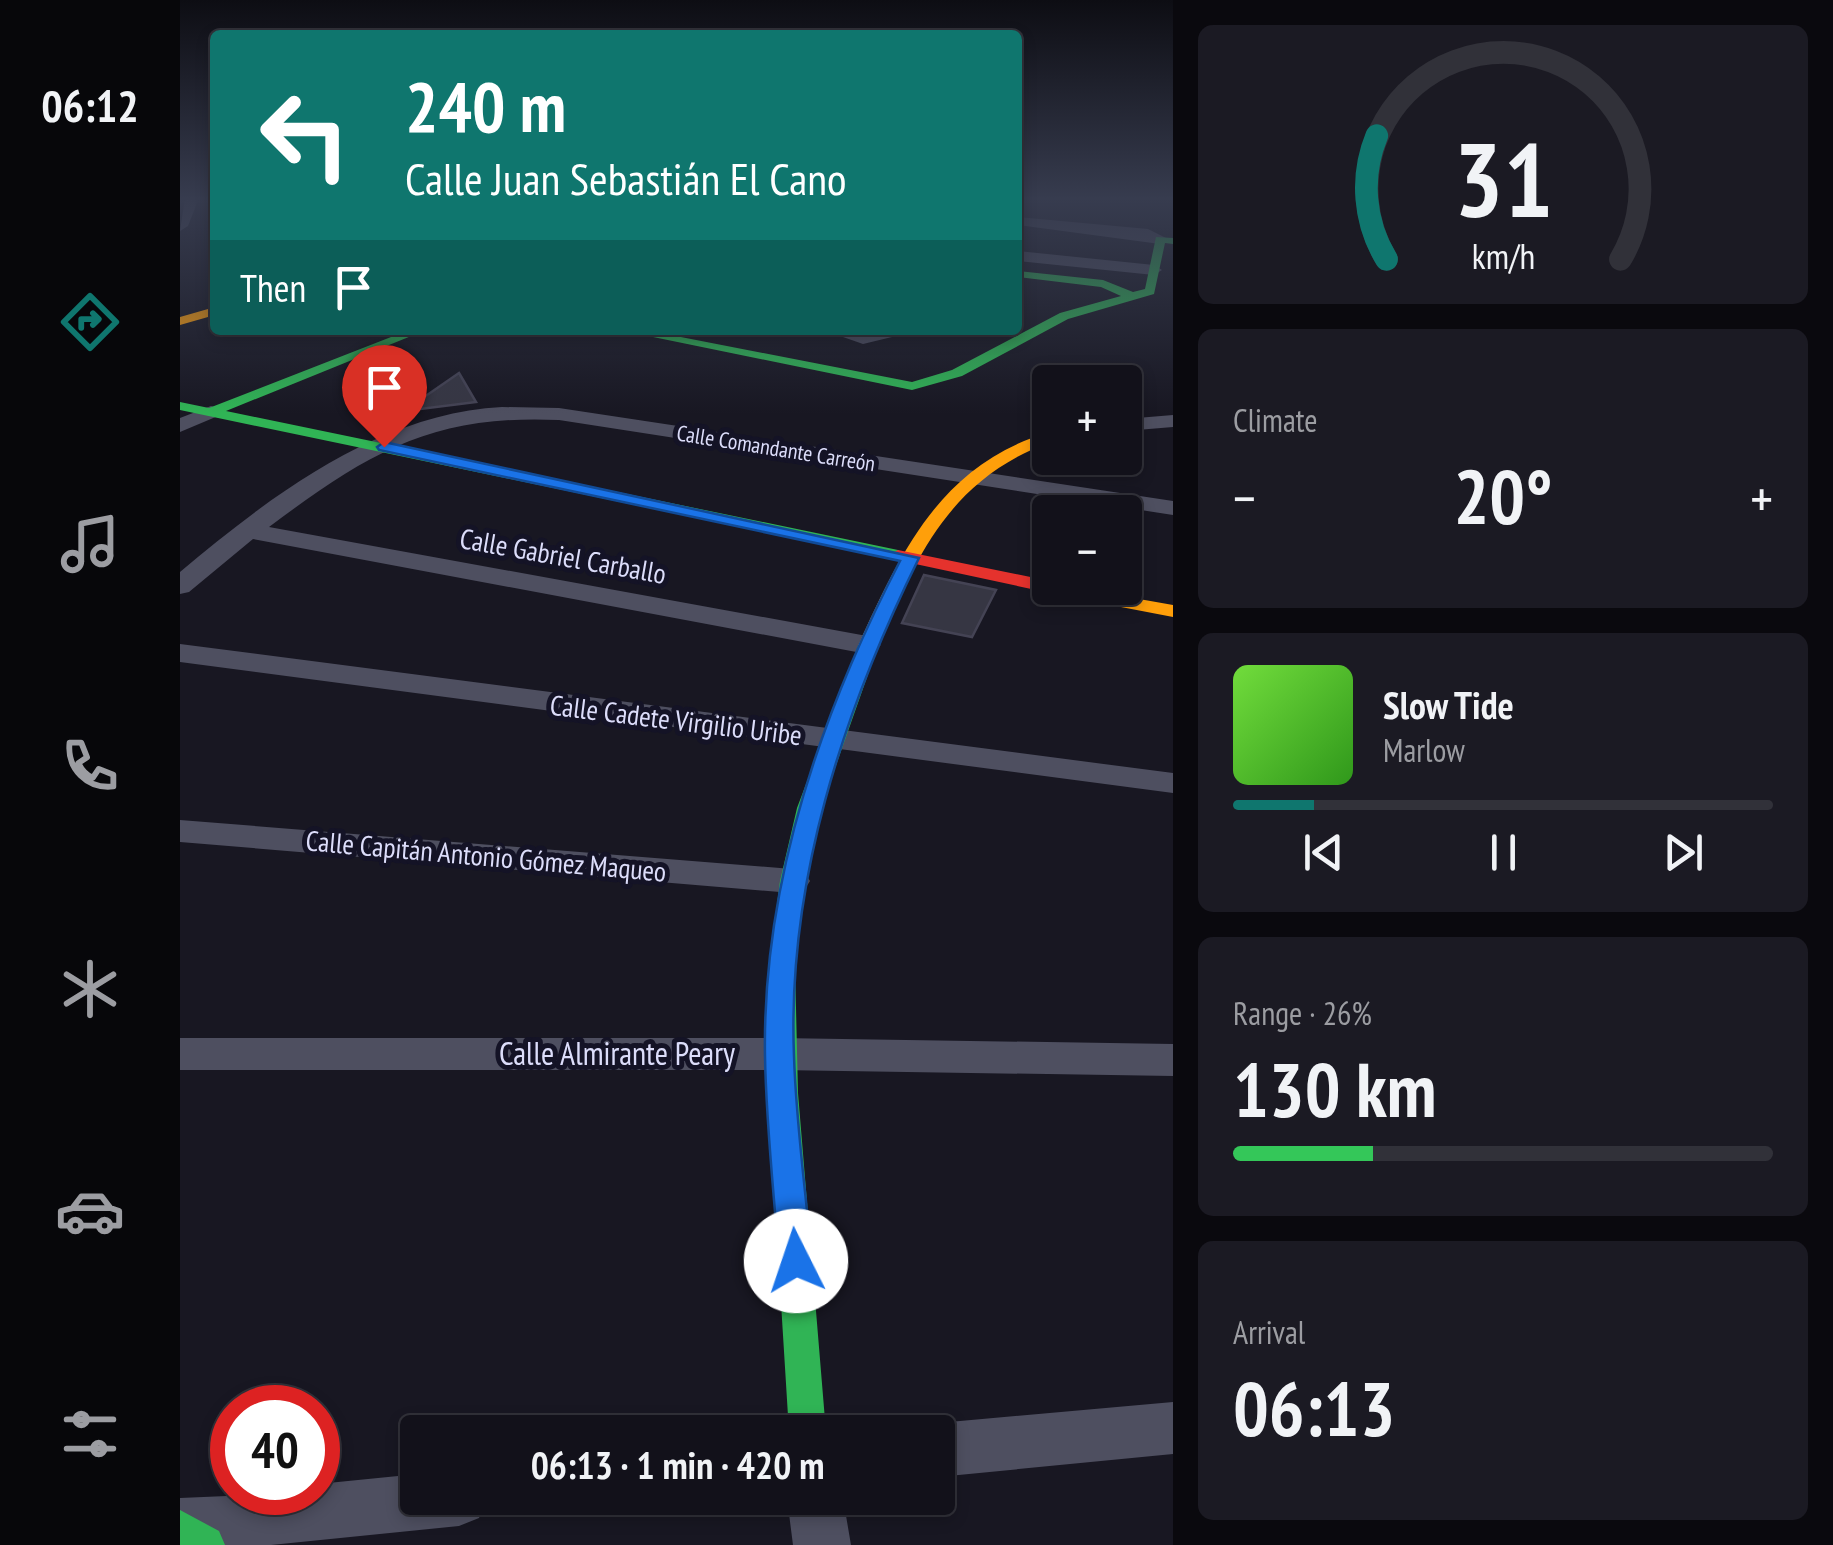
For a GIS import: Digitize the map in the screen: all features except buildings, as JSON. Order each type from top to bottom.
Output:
[{"type":"street","points":[[651,335],[912,386],[957,374],[1064,316],[1136,298],[1150,291],[1154,270]]},
{"type":"street","points":[[1022,274],[1103,284],[1136,298]]},
{"type":"street","points":[[180,321],[210,312]]},
{"type":"street","points":[[180,426],[407,335]]},
{"type":"street","points":[[851,335],[881,335]]},
{"type":"street","points":[[180,406],[1032,584]]},
{"type":"street","name":"Calle Comandante Carreón","points":[[180,586],[248,531],[384,447],[451,418],[558,414],[1173,508]]},
{"type":"street","points":[[1142,424],[1173,422]]},
{"type":"street","points":[[806,1415],[779,1054],[792,881],[832,740],[866,645],[910,558],[963,477],[1018,444],[1032,441]]},
{"type":"street","name":"Calle Gabriel Carballo","points":[[248,531],[866,645]]},
{"type":"street","points":[[1141,605],[1173,611]]},
{"type":"street","name":"Calle Cadete Virgilio Uribe","points":[[180,652],[1173,784]]},
{"type":"street","name":"Calle Capitán Antonio Gómez Maqueo","points":[[180,830],[792,881]]},
{"type":"street","name":"Calle Almirante Peary","points":[[180,1054],[779,1054],[1173,1060]]},
{"type":"street","points":[[955,1448],[1173,1428]]},
{"type":"street","points":[[180,1528],[400,1504]]},
{"type":"street","points":[[817,1515],[822,1545]]},
{"type":"street","points":[[180,1528],[205,1545]]},
{"type":"traffic: fast","points":[[651,335],[912,386],[957,373],[1064,316],[1150,291],[1154,270]]},
{"type":"traffic: fast","points":[[1022,274],[1103,284],[1132,296]]},
{"type":"traffic: fast","points":[[211,412],[407,335]]},
{"type":"traffic: fast","points":[[180,406],[898,555]]},
{"type":"traffic: fast","points":[[806,1415],[783,1093],[782,965],[792,881],[809,808],[868,646]]},
{"type":"traffic: fast","points":[[180,1530],[205,1545]]},
{"type":"traffic: slow","points":[[180,321],[210,312]]},
{"type":"traffic: slow","points":[[868,646],[899,578],[935,517],[983,469],[1032,444]]},
{"type":"traffic: slow","points":[[1141,605],[1173,611]]},
{"type":"traffic: jam","points":[[898,555],[1032,583]]},
{"type":"route","points":[[384,447],[910,558],[866,645],[832,740],[792,881],[779,1054],[796,1261]]}]
